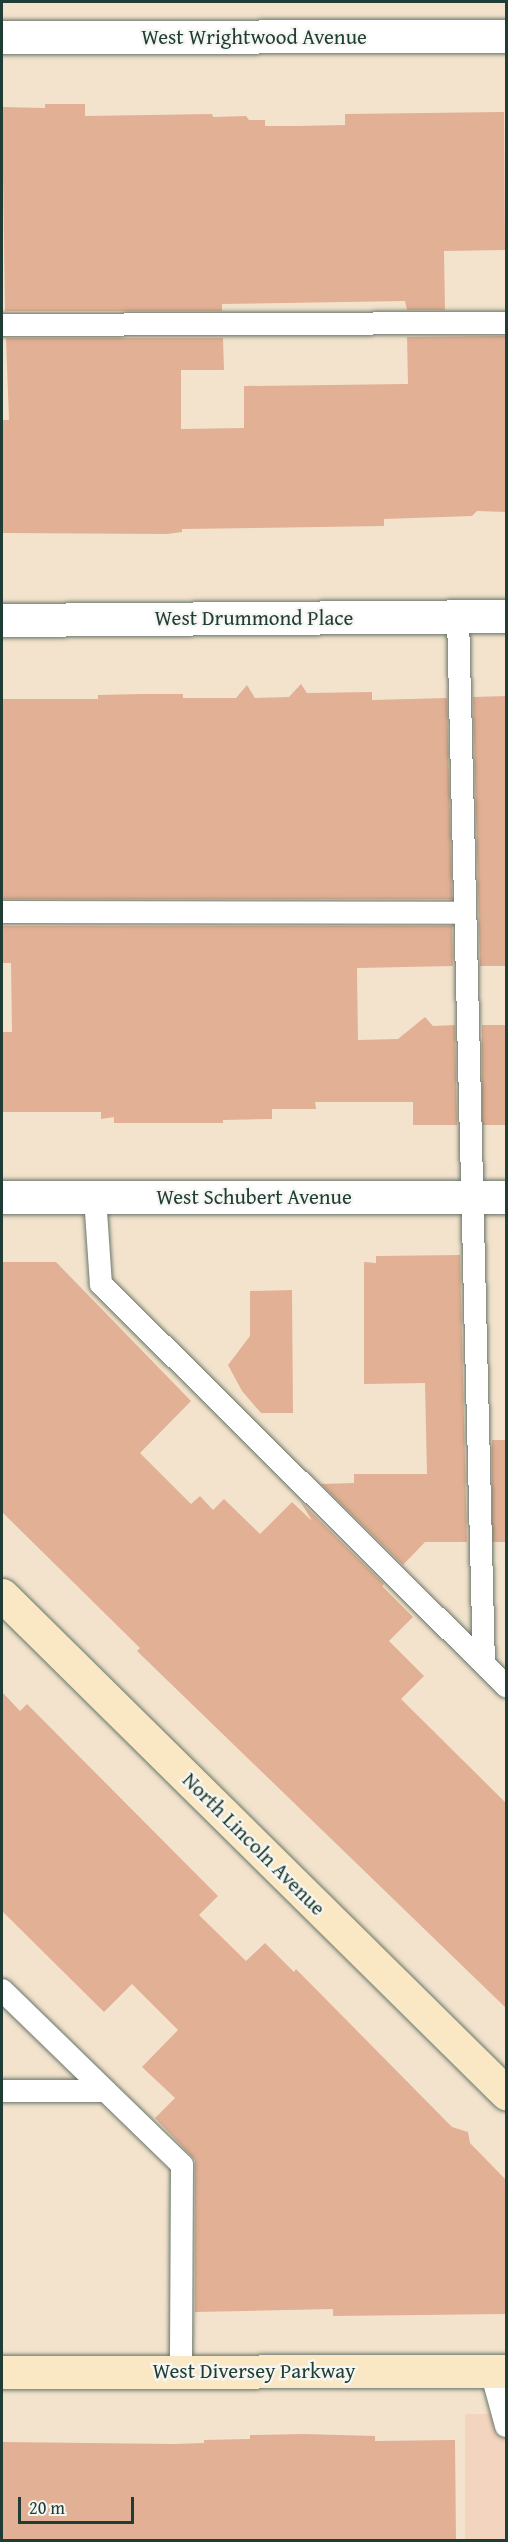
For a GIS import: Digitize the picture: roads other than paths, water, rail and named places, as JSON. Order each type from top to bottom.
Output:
[{"type":"main road","name":"North Lincoln Avenue","points":[[2,1595],[507,2093]]},
{"type":"main road","name":"West Diversey Parkway","points":[[2,2372],[499,2371]]},
{"type":"street","name":"West Wrightwood Avenue","points":[[2,38],[507,36]]},
{"type":"street","name":"West Drummond Place","points":[[2,620],[507,616]]},
{"type":"street","name":"West Schubert Avenue","points":[[2,1197],[507,1197]]},
{"type":"lane","points":[[2,325],[507,323]]},
{"type":"lane","points":[[458,616],[484,1663]]},
{"type":"lane","points":[[2,912],[465,913]]},
{"type":"lane","points":[[95,1197],[101,1284],[507,1686]]},
{"type":"lane","points":[[2,1990],[182,2165],[180,2372]]},
{"type":"lane","points":[[2,2091],[105,2091]]},
{"type":"lane","points":[[499,2371],[507,2426]]}]
